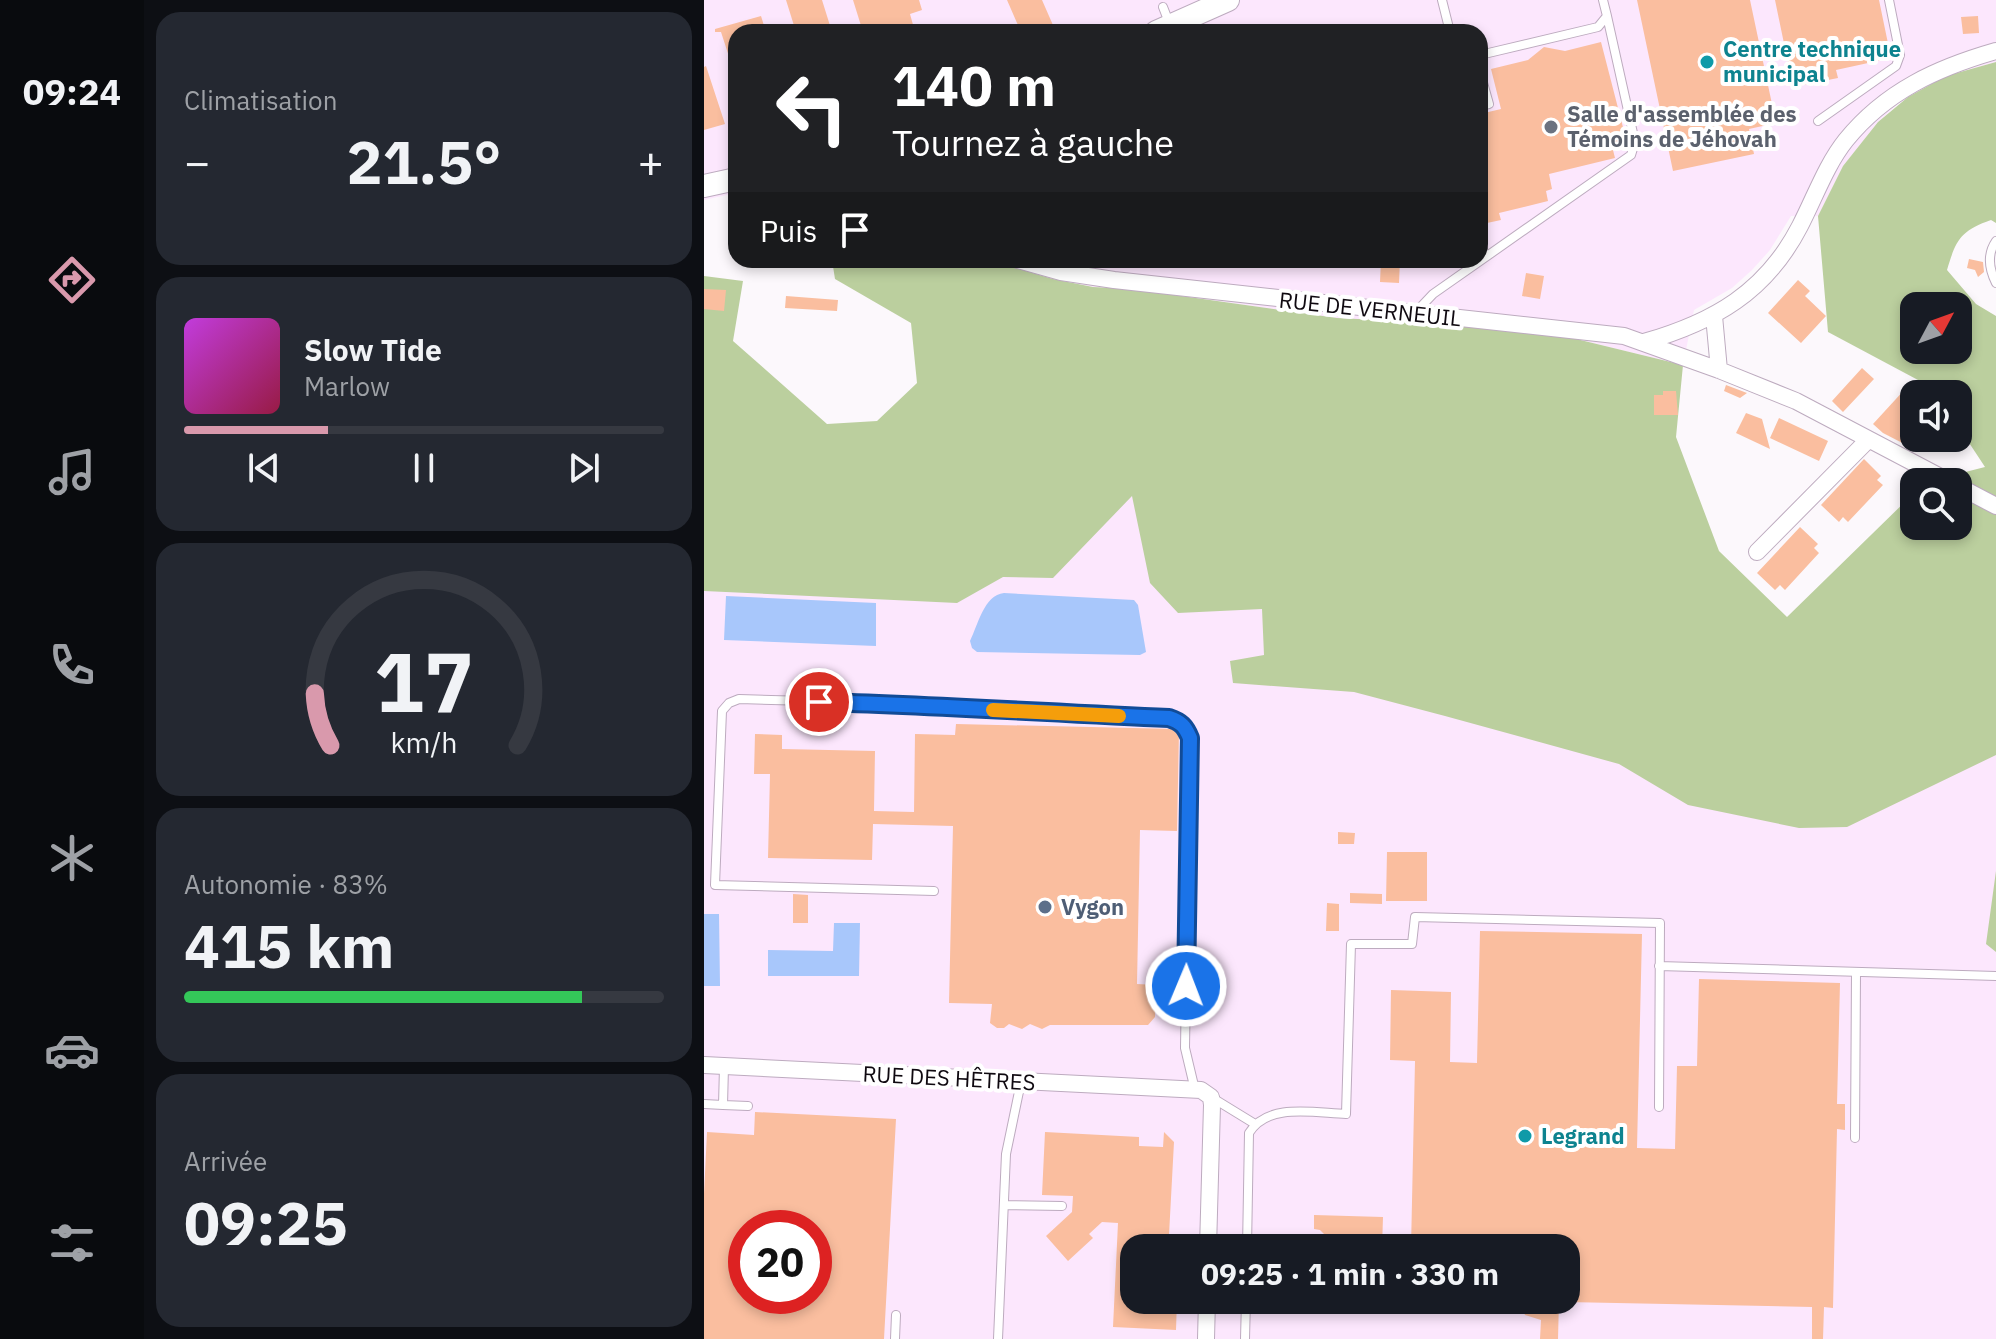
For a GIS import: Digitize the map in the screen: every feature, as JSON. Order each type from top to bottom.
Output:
[{"type":"main road","points":[[1163,22],[1228,0]]},
{"type":"main road","points":[[704,186],[728,181]]},
{"type":"street","points":[[1644,342],[1714,316],[1754,287],[1788,248],[1842,146],[1875,109],[1900,90],[1936,71],[1996,51]]},
{"type":"street","name":"RUE DE VERNEUIL","points":[[1046,268],[1101,278],[1616,334],[1796,401],[1923,468]]},
{"type":"street","points":[[1714,316],[1719,370]]},
{"type":"street","points":[[1757,552],[1868,440]]},
{"type":"street","points":[[1972,493],[1996,506]]},
{"type":"street","name":"RUE DES HÊTRES","points":[[704,1065],[1203,1093]]},
{"type":"street","points":[[1203,1093],[1208,1234]]},
{"type":"street","points":[[1206,1339],[1207,1314]]},
{"type":"lane","points":[[1442,0],[1448,24]]},
{"type":"lane","points":[[1488,255],[1631,155],[1635,142],[1603,0]]},
{"type":"lane","points":[[1818,121],[1896,66],[1900,55],[1889,0]]},
{"type":"lane","points":[[1488,53],[1598,27],[1607,16]]},
{"type":"lane","points":[[1996,241],[1991,248],[1990,266],[1996,283]]},
{"type":"lane","points":[[1414,314],[1433,294],[1470,268]]},
{"type":"lane","points":[[934,891],[715,885],[722,711],[729,703],[739,699],[957,705],[1178,721],[1186,727],[1190,738],[1185,1048],[1203,1093],[1255,1124]]},
{"type":"lane","points":[[1247,1234],[1249,1133],[1263,1117],[1277,1113],[1346,1114],[1351,944],[1412,944],[1415,917],[1660,923],[1659,1107]]},
{"type":"lane","points":[[1659,966],[1996,976]]},
{"type":"lane","points":[[1855,1138],[1856,972]]},
{"type":"lane","points":[[723,1105],[724,1067]]},
{"type":"lane","points":[[998,1339],[1006,1154],[1021,1081]]},
{"type":"lane","points":[[704,1104],[748,1106]]},
{"type":"lane","points":[[1004,1205],[1062,1206]]},
{"type":"lane","points":[[1245,1339],[1246,1314]]},
{"type":"lane","points":[[895,1339],[896,1315]]},
{"type":"shaded area","points":[[704,0],[1996,0],[1996,62],[1946,76],[1898,104],[1878,122],[1843,166],[1818,216],[1791,216],[1770,250],[1752,270],[1732,288],[1694,310],[1683,365],[1527,327],[1337,318],[1132,289],[1093,287],[1016,268],[1488,268],[1488,24],[728,24],[728,195],[704,200]]},
{"type":"shaded area","points":[[1109,466],[1996,730],[1996,1339],[704,1339],[704,590]]},
{"type":"green space","points":[[1996,62],[1996,223],[1991,220],[1972,228],[1953,251],[1947,270],[1966,292],[1900,292],[1900,364],[1972,364],[1972,299],[1996,316],[1996,755],[1847,827],[1799,828],[1688,805],[1619,764],[1354,692],[1233,683],[1230,661],[1264,655],[1262,609],[1178,613],[1150,583],[1132,496],[1053,578],[1003,577],[957,603],[704,591],[704,276],[743,281],[733,341],[827,424],[877,421],[917,383],[911,323],[835,279],[833,268],[1016,268],[1093,287],[1132,289],[1337,318],[1527,327],[1683,365],[1676,437],[1719,551],[1787,617],[1900,507],[1900,540],[1972,540],[1972,470],[1985,467],[1972,447],[1972,380],[1918,380],[1828,332],[1818,216],[1843,166],[1878,122],[1908,97],[1946,76]]},
{"type":"green space","points":[[1996,871],[1996,952],[1986,944]]},
{"type":"water","points":[[1004,593],[1134,600],[1138,605],[1146,652],[1140,655],[977,652],[970,641],[979,619],[991,599]]},
{"type":"water","points":[[726,596],[876,603],[876,646],[724,640]]},
{"type":"water","points":[[704,914],[719,914],[720,986],[704,986]]},
{"type":"water","points":[[834,923],[860,923],[859,976],[768,976],[768,950],[833,951]]},
{"type":"building","points":[[786,0],[822,0],[830,24],[794,24]]},
{"type":"building","points":[[853,0],[919,0],[922,10],[910,14],[913,24],[860,24]]},
{"type":"building","points":[[1007,0],[1042,0],[1052,24],[1018,24]]},
{"type":"building","name":"Centre technique municipal","points":[[1637,0],[1750,0],[1776,123],[1749,129],[1754,154],[1673,171]]},
{"type":"building","points":[[1775,0],[1879,0],[1891,58],[1836,70],[1838,78],[1793,87]]},
{"type":"building","points":[[761,16],[764,24],[733,24]]},
{"type":"building","points":[[1978,16],[1979,33],[1963,34],[1961,17]]},
{"type":"building","points":[[728,25],[728,54],[721,32],[715,32],[715,29]]},
{"type":"building","name":"Salle d'assemblée des Témoins de Jéhovah","points":[[1601,42],[1626,139],[1612,146],[1615,158],[1549,174],[1552,189],[1546,191],[1548,201],[1499,213],[1501,220],[1488,223],[1488,112],[1501,109],[1491,69],[1528,60],[1544,47],[1565,51]]},
{"type":"building","points":[[704,67],[725,124],[704,130]]},
{"type":"building","points":[[1969,259],[1983,262],[1984,272],[1978,277],[1975,270],[1967,268]]},
{"type":"building","points":[[1381,268],[1400,268],[1399,283],[1380,282]]},
{"type":"building","points":[[1526,273],[1544,276],[1540,299],[1522,296]]},
{"type":"building","points":[[1798,280],[1810,291],[1805,296],[1826,316],[1801,343],[1768,313]]},
{"type":"building","points":[[704,289],[726,290],[724,311],[704,309]]},
{"type":"building","points":[[786,296],[838,300],[837,311],[785,308]]},
{"type":"building","points":[[1862,368],[1874,379],[1843,412],[1832,401]]},
{"type":"building","points":[[1726,385],[1747,393],[1740,398],[1724,391]]},
{"type":"building","points":[[1663,391],[1676,391],[1678,415],[1654,415],[1654,395],[1663,395]]},
{"type":"building","points":[[1900,395],[1900,442],[1873,424]]},
{"type":"building","points":[[1746,413],[1762,419],[1770,449],[1736,433]]},
{"type":"building","points":[[1779,418],[1828,441],[1819,461],[1770,438]]},
{"type":"building","points":[[1864,459],[1881,476],[1877,480],[1883,485],[1848,522],[1843,517],[1839,522],[1821,505]]},
{"type":"building","points":[[1800,527],[1818,544],[1814,548],[1819,553],[1785,590],[1780,585],[1775,590],[1757,573]]},
{"type":"building","points":[[956,724],[1176,729],[1179,732],[1177,831],[1140,830],[1137,984],[1156,985],[1155,1017],[1148,1025],[1050,1025],[1042,1029],[1030,1024],[1022,1029],[1009,1024],[997,1028],[990,1023],[992,1004],[949,1003],[953,826],[873,824],[872,860],[768,858],[770,774],[754,774],[755,734],[782,735],[782,749],[875,751],[874,811],[914,812],[915,734],[955,735]]},
{"type":"building","points":[[1338,832],[1355,833],[1354,844],[1338,844]]},
{"type":"building","points":[[1387,852],[1427,852],[1427,901],[1386,901]]},
{"type":"building","points":[[1350,893],[1382,894],[1382,904],[1350,903]]},
{"type":"building","points":[[793,894],[808,895],[808,923],[793,923]]},
{"type":"building","points":[[1327,903],[1339,904],[1339,931],[1326,931]]},
{"type":"building","name":"Legrand","points":[[1480,931],[1642,934],[1637,1148],[1675,1149],[1677,1066],[1697,1066],[1699,979],[1840,983],[1837,1104],[1845,1104],[1845,1130],[1837,1129],[1833,1308],[1824,1307],[1823,1339],[1812,1339],[1812,1307],[1580,1302],[1580,1234],[1411,1234],[1415,1061],[1390,1060],[1391,990],[1451,992],[1450,1062],[1477,1063]]},
{"type":"building","points":[[755,1112],[896,1119],[884,1339],[704,1339],[707,1132],[754,1135]]},
{"type":"building","points":[[1045,1132],[1139,1137],[1139,1146],[1163,1147],[1164,1132],[1174,1142],[1169,1234],[1120,1234],[1120,1314],[1177,1314],[1176,1330],[1113,1327],[1118,1223],[1102,1222],[1089,1234],[1093,1238],[1068,1261],[1046,1236],[1072,1212],[1073,1196],[1042,1195]]},
{"type":"building","points":[[1314,1215],[1383,1217],[1382,1234],[1324,1234],[1314,1229]]},
{"type":"building","points":[[1559,1314],[1558,1339],[1540,1339],[1541,1320],[1525,1315]]},
{"type":"slow traffic","points":[[993,710],[1119,716]]},
{"type":"place","name":"Centre technique municipal","points":[[1707,62]]},
{"type":"place","name":"Salle d'assemblée des Témoins de Jéhovah","points":[[1551,127]]},
{"type":"place","name":"Vygon","points":[[1045,907]]},
{"type":"place","name":"Legrand","points":[[1525,1136]]},
{"type":"route","points":[[819,702],[957,705],[1007,711],[1169,718],[1186,727],[1190,738],[1186,986]]}]
